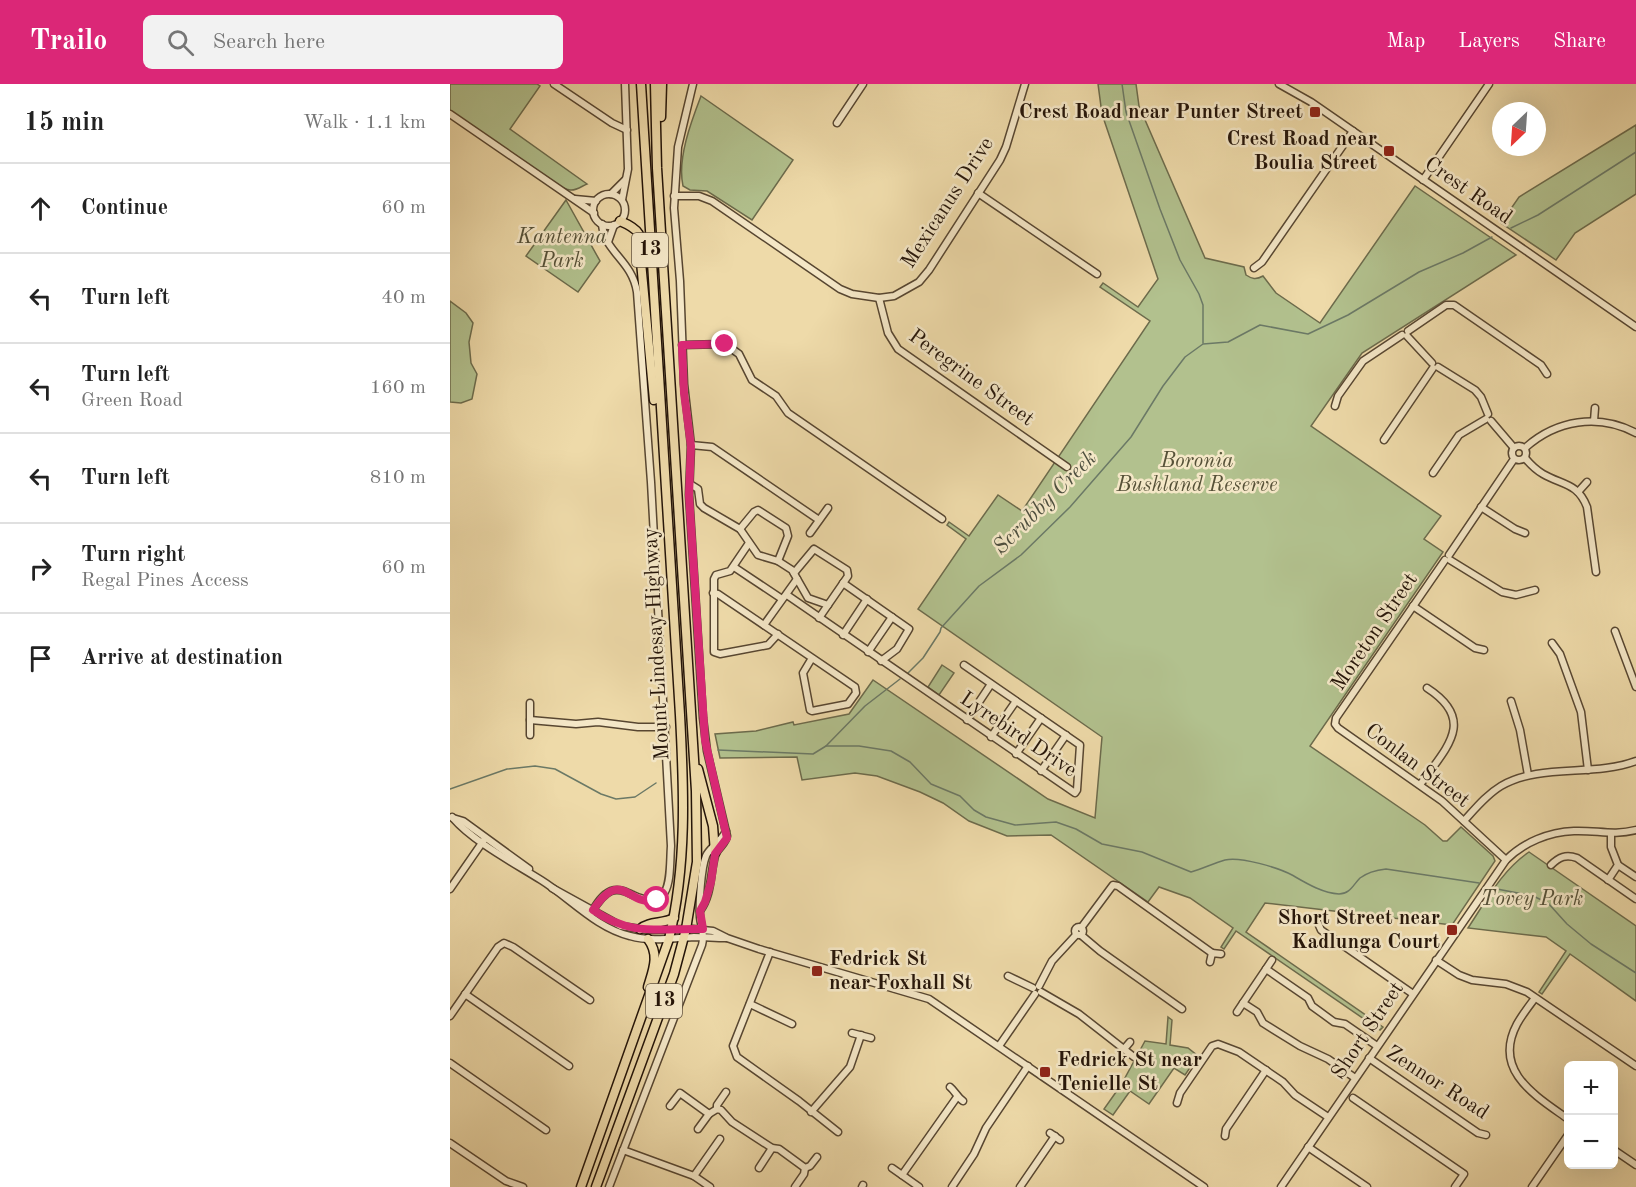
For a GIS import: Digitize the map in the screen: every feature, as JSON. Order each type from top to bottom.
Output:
[{"type":"highway","name":"Mount Lindesay Highway","points":[[581,1187],[644,1015],[670,934],[681,877],[683,794],[640,84]]},
{"type":"highway","name":"Mount Lindesay Highway","points":[[596,1187],[674,974],[694,889],[697,854],[695,764],[660,207],[655,84]]},
{"type":"highway","points":[[660,207],[663,192],[660,122],[662,84]]},
{"type":"highway","points":[[617,223],[636,229],[642,240],[640,262],[645,292],[652,383],[655,406],[660,416]]},
{"type":"highway","points":[[695,764],[700,772],[710,810],[715,850]]},
{"type":"highway","points":[[640,930],[645,925],[674,918]]},
{"type":"highway","points":[[644,1015],[643,1004],[655,959],[653,947],[648,939]]},
{"type":"street","points":[[554,84],[612,123],[627,130]]},
{"type":"street","points":[[608,242],[617,223],[625,213],[622,200],[628,169],[625,84]]},
{"type":"street","points":[[609,1187],[704,937],[699,905],[705,859],[708,852],[715,850],[726,831],[705,740],[690,484],[691,446],[684,393],[674,196],[678,147],[693,84]]},
{"type":"street","points":[[837,123],[863,84]]},
{"type":"street","name":"Mexicanus Drive","points":[[674,196],[699,196],[712,201],[840,289],[852,294],[879,298],[894,296],[919,282],[929,270],[1000,160],[1025,84]]},
{"type":"street","name":"Crest Road","points":[[1279,84],[1353,131],[1635,324]]},
{"type":"street","points":[[1423,180],[1489,84]]},
{"type":"street","points":[[450,114],[594,213],[602,224],[604,237],[629,268],[637,292],[672,824],[670,866],[666,890],[660,898],[650,901],[622,890],[612,891],[605,894],[591,913]]},
{"type":"street","points":[[1254,268],[1262,262],[1353,131]]},
{"type":"street","points":[[611,194],[626,180]]},
{"type":"street","points":[[978,193],[1097,274]]},
{"type":"street","points":[[594,213],[596,201],[602,195],[611,194],[622,200]]},
{"type":"street","points":[[574,199],[596,201]]},
{"type":"street","points":[[602,224],[617,223]]},
{"type":"street","name":"Peregrine Street","points":[[879,298],[888,333],[898,349],[1067,467]]},
{"type":"street","points":[[1335,406],[1338,396],[1363,361],[1446,305],[1454,305],[1541,365],[1547,374]]},
{"type":"street","points":[[1405,334],[1435,366],[1474,390],[1480,397],[1488,418],[1514,448]]},
{"type":"street","points":[[682,345],[721,343],[739,354],[752,380],[777,396],[788,413],[942,519]]},
{"type":"street","points":[[1384,440],[1435,366]]},
{"type":"street","points":[[1594,421],[1595,408]]},
{"type":"street","points":[[1433,473],[1459,435],[1488,418]]},
{"type":"street","points":[[1525,448],[1535,439],[1558,426],[1594,421],[1624,427],[1636,433]]},
{"type":"street","points":[[691,446],[712,447],[819,520]]},
{"type":"street","points":[[1514,448],[1520,446],[1525,448]]},
{"type":"street","points":[[1514,448],[1512,455],[1514,459],[1521,461],[1525,459]]},
{"type":"street","points":[[1525,448],[1525,459]]},
{"type":"street","name":"Moreton Street","points":[[1335,724],[1336,718],[1514,459]]},
{"type":"street","points":[[1525,459],[1540,473],[1568,484],[1578,492],[1587,507],[1596,572]]},
{"type":"street","points":[[1578,492],[1587,482]]},
{"type":"street","points":[[690,484],[698,489],[700,504],[704,508],[740,529],[758,555],[778,561],[796,576],[808,598],[828,605]]},
{"type":"street","points":[[1481,507],[1525,533]]},
{"type":"street","points":[[810,533],[828,508]]},
{"type":"street","points":[[740,529],[756,510],[786,528],[788,536],[778,561]]},
{"type":"street","points":[[749,543],[730,572],[716,575],[713,583],[714,652],[720,654],[768,645],[778,634]]},
{"type":"street","points":[[764,625],[784,597],[811,551],[816,549],[847,570],[848,576],[819,618]]},
{"type":"street","points":[[1448,558],[1502,592],[1516,595],[1536,590]]},
{"type":"street","name":"Lyrebird Drive","points":[[734,567],[819,618],[1072,792],[1076,792],[1081,747],[964,665]]},
{"type":"street","points":[[843,583],[908,627],[909,631],[897,649],[881,661]]},
{"type":"street","points":[[713,593],[718,594],[778,634],[856,689],[848,704],[810,710],[802,673],[812,658]]},
{"type":"street","points":[[843,635],[867,599]]},
{"type":"street","points":[[1413,606],[1475,648],[1484,650]]},
{"type":"street","points":[[867,652],[892,617]]},
{"type":"street","points":[[1615,631],[1636,687]]},
{"type":"street","points":[[1552,643],[1560,654],[1581,712],[1588,770]]},
{"type":"street","points":[[966,720],[991,684]]},
{"type":"street","points":[[1420,785],[1454,732],[1454,720],[1450,707],[1442,698],[1427,688]]},
{"type":"street","points":[[991,737],[1016,701]]},
{"type":"street","points":[[1511,701],[1518,720],[1528,775]]},
{"type":"street","points":[[530,703],[530,735]]},
{"type":"street","points":[[1016,754],[1041,718]]},
{"type":"street","points":[[530,720],[666,727]]},
{"type":"street","name":"Conlan Street","points":[[1335,724],[1442,801],[1506,860]]},
{"type":"street","points":[[1041,771],[1066,735]]},
{"type":"street","points":[[1464,821],[1487,796],[1499,787],[1528,775],[1614,767],[1636,761]]},
{"type":"street","points":[[451,817],[459,826],[484,840],[552,888],[622,933],[648,939],[703,929],[719,932],[727,938]]},
{"type":"street","name":"Short Street","points":[[1281,1187],[1506,860],[1534,840],[1560,832],[1611,834],[1636,830]]},
{"type":"street","points":[[1611,834],[1611,847],[1618,865],[1636,877]]},
{"type":"street","points":[[450,889],[484,840]]},
{"type":"street","points":[[1551,865],[1559,858],[1571,856],[1636,899]]},
{"type":"street","points":[[1608,880],[1618,865]]},
{"type":"street","points":[[999,1046],[1037,990],[1052,962],[1080,932],[1113,885],[1118,886],[1212,953],[1221,954]]},
{"type":"street","points":[[591,913],[615,924],[670,934]]},
{"type":"street","points":[[1317,921],[1321,930],[1413,994]]},
{"type":"street","points":[[1080,932],[1100,951],[1182,1009]]},
{"type":"street","points":[[685,933],[727,938],[929,999],[1204,1187]]},
{"type":"street","points":[[450,1016],[498,946],[504,944],[513,947],[590,1000]]},
{"type":"street","points":[[770,952],[733,1046],[734,1052],[737,1057],[838,1132]]},
{"type":"street","points":[[1210,962],[1212,953]]},
{"type":"street","points":[[1237,1012],[1272,960]]},
{"type":"street","points":[[1436,960],[1459,975],[1472,980],[1506,984],[1527,992],[1636,1066]]},
{"type":"street","points":[[1266,969],[1308,998],[1312,1006],[1334,1022],[1345,1024],[1377,1046]]},
{"type":"street","points":[[1008,976],[1079,1014],[1134,1057]]},
{"type":"street","points":[[465,994],[569,1066]]},
{"type":"street","points":[[1536,998],[1517,1024],[1512,1037],[1510,1051],[1512,1064],[1524,1086],[1564,1115]]},
{"type":"street","points":[[1243,1003],[1257,1012],[1263,1023],[1328,1059],[1355,1078]]},
{"type":"street","points":[[750,1004],[792,1024]]},
{"type":"street","points":[[1168,1012],[1174,1004]]},
{"type":"street","points":[[852,1033],[871,1038]]},
{"type":"street","points":[[811,1112],[850,1067],[861,1035]]},
{"type":"street","points":[[1124,1049],[1130,1042]]},
{"type":"street","points":[[1177,1102],[1180,1092],[1212,1046],[1218,1044],[1239,1052],[1328,1117]]},
{"type":"street","name":"Zennor Road","points":[[1369,1058],[1478,1133],[1486,1135]]},
{"type":"street","points":[[450,1063],[546,1130]]},
{"type":"street","points":[[951,1187],[974,1154],[986,1128],[1028,1066]]},
{"type":"street","points":[[1225,1136],[1226,1130],[1266,1070]]},
{"type":"street","points":[[902,1175],[960,1099],[950,1087]]},
{"type":"street","points":[[698,1129],[709,1114],[717,1109],[717,1105],[726,1092]]},
{"type":"street","points":[[670,1106],[680,1093],[709,1114]]},
{"type":"street","points":[[1353,1098],[1464,1174],[1455,1187]]},
{"type":"street","points":[[717,1109],[726,1113],[732,1122],[805,1168]]},
{"type":"street","points":[[1020,1187],[1055,1136]]},
{"type":"street","points":[[694,1176],[720,1138]]},
{"type":"street","points":[[1533,1187],[1564,1142]]},
{"type":"street","points":[[450,1143],[508,1184],[523,1187]]},
{"type":"street","points":[[1308,1147],[1367,1187]]},
{"type":"street","points":[[759,1168],[772,1148]]},
{"type":"street","points":[[623,1150],[694,1176],[710,1187]]},
{"type":"street","points":[[1618,1153],[1636,1165]]},
{"type":"street","points":[[805,1168],[810,1166],[817,1157]]},
{"type":"street","points":[[795,1187],[804,1174],[805,1168]]},
{"type":"street","points":[[892,1168],[919,1187]]},
{"type":"green space","points":[[450,84],[537,84],[540,86],[510,129],[587,184],[572,190],[561,187],[450,112]]},
{"type":"green space","name":"Boronia Bushland Reserve","points":[[1098,84],[1136,84],[1139,106],[1205,258],[1244,267],[1246,275],[1252,278],[1263,276],[1276,293],[1320,323],[1415,186],[1516,255],[1362,353],[1311,426],[1441,516],[1424,539],[1443,552],[1310,746],[1425,825],[1443,841],[1447,841],[1461,827],[1493,856],[1495,861],[1452,925],[1265,903],[1246,932],[1383,1027],[1380,1030],[1236,931],[1224,949],[1221,947],[1233,928],[1190,898],[1159,887],[1148,902],[1051,835],[1007,836],[969,821],[943,803],[920,792],[877,776],[855,773],[802,780],[797,757],[720,758],[715,734],[756,731],[793,722],[794,725],[849,714],[873,680],[1048,799],[1095,818],[1102,737],[918,609],[966,539],[947,525],[949,522],[969,536],[998,495],[1022,511],[1150,321],[1100,287],[1103,283],[1138,307],[1158,279],[1102,114]]},
{"type":"green space","points":[[701,96],[793,160],[752,220],[707,191],[690,190],[683,186],[683,153]]},
{"type":"green space","points":[[1636,125],[1636,194],[1575,233],[1556,260],[1501,223],[1519,197]]},
{"type":"green space","name":"Kantenna Park","points":[[566,200],[600,261],[578,292],[526,256]]},
{"type":"green space","points":[[450,301],[466,313],[473,323],[469,342],[471,363],[477,374],[472,399],[461,403],[450,402]]},
{"type":"green space","points":[[942,665],[954,673],[939,695],[928,687]]},
{"type":"green space","name":"Tovey Park","points":[[1529,852],[1636,926],[1636,1001],[1570,954],[1542,994],[1539,992],[1566,951],[1546,937],[1468,928],[1503,877],[1519,859]]},
{"type":"green space","points":[[1168,1017],[1172,1020],[1170,1045],[1188,1048],[1198,1056],[1185,1075],[1174,1068],[1149,1104],[1130,1091],[1113,1115],[1104,1109],[1121,1085],[1145,1041],[1166,1044]]},
{"type":"waterway","points":[[1122,84],[1126,112],[1160,209],[1180,260],[1203,305],[1203,343]]},
{"type":"waterway","name":"Scrubby Creek","points":[[1511,228],[1538,215],[1636,152]]},
{"type":"waterway","name":"Scrubby Creek","points":[[907,674],[923,658],[941,628],[979,586],[1021,555],[1070,507],[1131,437],[1163,386],[1185,357],[1203,344],[1228,342],[1260,325],[1308,334],[1348,315],[1419,272],[1463,253],[1492,237]]},
{"type":"waterway","name":"Scrubby Creek","points":[[718,750],[813,754],[826,746],[865,706],[900,679]]},
{"type":"waterway","points":[[826,746],[859,746],[891,751],[910,762],[931,784],[960,796],[974,810],[986,817],[1015,825],[1056,822],[1076,829],[1102,844],[1142,852],[1191,872],[1225,860],[1240,860],[1278,869],[1320,890],[1339,894],[1349,891],[1366,874],[1386,869],[1479,883]]},
{"type":"waterway","name":"Scrubby Creek","points":[[450,789],[507,769],[535,766],[555,769],[601,794],[616,799],[635,797],[656,783]]},
{"type":"waterway","points":[[1497,889],[1533,896],[1548,903],[1567,924],[1591,944],[1636,973]]},
{"type":"place","name":"Crest Road near Punter Street","points":[[1315,112]]},
{"type":"place","name":"Crest Road near Boulia Street","points":[[1389,151]]},
{"type":"place","name":"Short Street near Kadlunga Court","points":[[1452,930]]},
{"type":"place","name":"Fedrick St near Foxhall St","points":[[817,971]]},
{"type":"place","name":"Fedrick St near Tenielle St","points":[[1045,1072]]},
{"type":"route","points":[[657,900],[646,901],[622,890],[615,890],[605,894],[593,910],[615,924],[640,930],[703,929],[700,911],[704,906],[711,882],[715,854],[727,838],[705,740],[689,495],[691,446],[684,393],[682,345],[725,344]]}]
